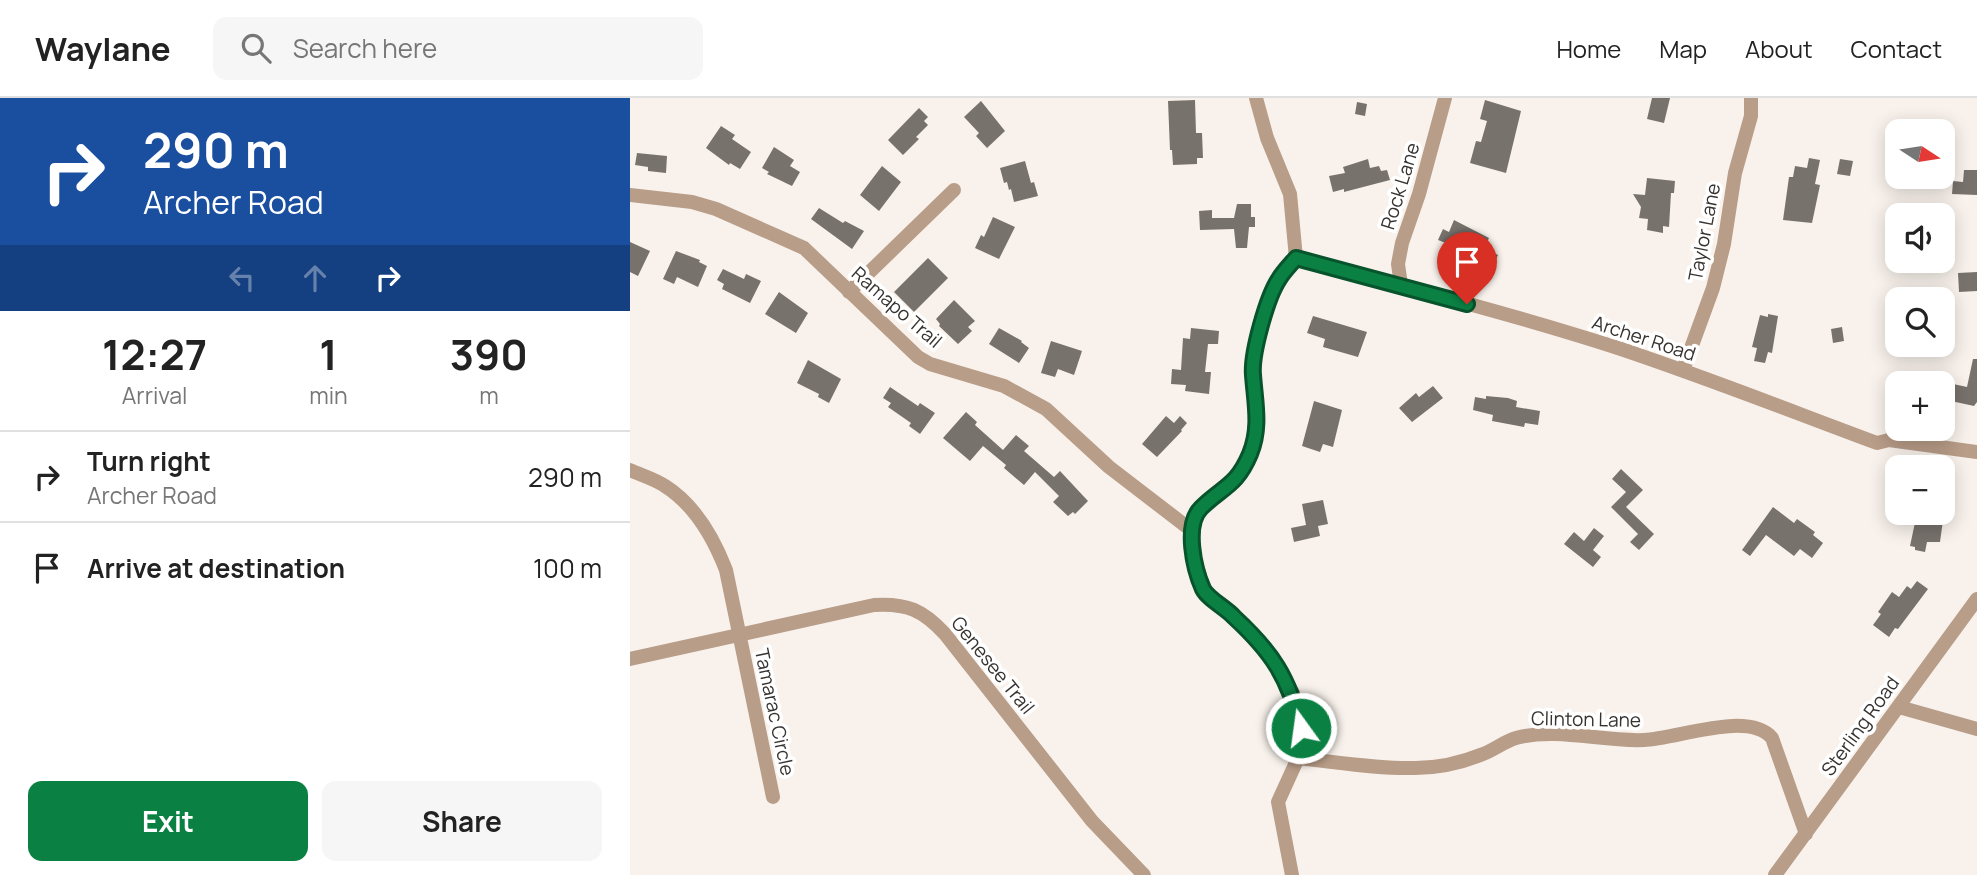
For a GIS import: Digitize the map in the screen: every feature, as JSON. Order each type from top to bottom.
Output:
[{"type":"street","points":[[1256,98],[1267,138],[1290,194],[1296,258],[1278,280],[1253,357],[1257,430],[1251,453],[1237,478],[1199,509],[1191,530],[1192,548],[1203,591],[1253,634],[1273,659],[1293,693],[1301,728],[1298,758],[1278,802],[1292,875]]},
{"type":"street","name":"Rock Lane","points":[[1401,285],[1398,264],[1402,243],[1419,194],[1445,98]]},
{"type":"street","name":"Taylor Lane","points":[[1683,370],[1713,288],[1724,244],[1735,173],[1752,116],[1751,98]]},
{"type":"street","points":[[849,292],[954,190]]},
{"type":"street","name":"Ramapo Trail","points":[[630,195],[692,202],[738,218],[804,248],[918,358],[1004,386],[1046,409],[1109,467],[1191,530]]},
{"type":"street","name":"Archer Road","points":[[1296,258],[1401,285],[1605,345],[1683,370],[1877,443],[1889,440],[1977,452]]},
{"type":"street","name":"Tamarac Circle","points":[[630,470],[665,486],[696,514],[718,551],[726,570],[773,797]]},
{"type":"street","name":"Sterling Road","points":[[1775,875],[1977,599]]},
{"type":"street","name":"Genesee Trail","points":[[630,659],[874,605],[891,604],[929,616],[946,634],[1091,821],[1144,875]]},
{"type":"street","points":[[1899,707],[1977,729]]},
{"type":"street","name":"Clinton Lane","points":[[1298,758],[1415,768],[1449,765],[1483,755],[1515,738],[1543,734],[1644,740],[1718,728],[1754,727],[1766,731],[1772,738],[1806,834]]},
{"type":"building","points":[[1652,98],[1670,98],[1664,123],[1647,119]]},
{"type":"building","points":[[1195,100],[1196,133],[1202,133],[1203,158],[1197,158],[1197,164],[1173,165],[1168,101]]},
{"type":"building","points":[[1485,100],[1521,111],[1506,173],[1470,163],[1476,141],[1481,142],[1487,121],[1480,119]]},
{"type":"building","points":[[981,101],[1005,131],[987,148],[976,136],[979,133],[964,117]]},
{"type":"building","points":[[1357,102],[1367,104],[1365,116],[1355,114]]},
{"type":"building","points":[[919,108],[928,117],[924,121],[928,125],[903,155],[888,140]]},
{"type":"building","points":[[721,126],[735,135],[732,139],[751,152],[740,169],[730,163],[729,165],[706,148]]},
{"type":"building","points":[[774,147],[794,160],[790,166],[800,172],[792,186],[767,174],[769,172],[762,168]]},
{"type":"building","points":[[637,153],[667,156],[666,173],[648,171],[648,167],[635,165]]},
{"type":"building","points":[[1809,158],[1820,160],[1815,184],[1820,185],[1812,223],[1783,220],[1789,177],[1793,177],[1795,166],[1807,168]]},
{"type":"building","points":[[1368,159],[1370,168],[1379,166],[1381,171],[1387,170],[1390,180],[1344,192],[1344,189],[1333,192],[1329,176],[1345,173],[1343,167]]},
{"type":"building","points":[[1840,159],[1853,161],[1850,176],[1837,174]]},
{"type":"building","points":[[1025,161],[1038,196],[1014,202],[1011,189],[1009,190],[1007,182],[1004,183],[1000,168]]},
{"type":"building","points":[[882,166],[901,182],[879,211],[860,195]]},
{"type":"building","points":[[1964,170],[1977,170],[1977,195],[1952,194],[1955,181],[1963,182]]},
{"type":"building","points":[[1647,178],[1675,181],[1674,193],[1671,193],[1669,227],[1663,226],[1663,233],[1647,230],[1648,219],[1639,218],[1641,207],[1633,194],[1645,195]]},
{"type":"building","points":[[1237,204],[1251,204],[1251,217],[1255,217],[1255,227],[1249,227],[1247,248],[1236,248],[1234,229],[1200,230],[1199,211],[1212,210],[1212,218],[1234,218]]},
{"type":"building","points":[[819,208],[843,223],[845,221],[864,231],[852,249],[811,219]]},
{"type":"building","points":[[993,217],[1015,227],[999,259],[975,248],[981,235],[984,237]]},
{"type":"building","points":[[1454,220],[1489,238],[1484,248],[1498,255],[1493,266],[1449,251],[1451,245],[1438,240],[1443,229],[1449,232]]},
{"type":"building","points":[[630,242],[650,251],[638,276],[630,272]]},
{"type":"building","points":[[676,251],[700,260],[699,262],[707,266],[698,287],[677,277],[674,284],[663,279]]},
{"type":"building","points":[[928,258],[948,278],[914,312],[894,292]]},
{"type":"building","points":[[723,269],[744,279],[746,274],[761,281],[750,303],[722,289],[724,284],[717,280]]},
{"type":"building","points":[[1977,272],[1977,291],[1959,292],[1958,273]]},
{"type":"building","points":[[779,292],[808,313],[796,333],[765,314]]},
{"type":"building","points":[[954,300],[975,321],[968,327],[972,331],[958,344],[939,326],[936,319]]},
{"type":"building","points":[[1768,314],[1778,316],[1772,353],[1768,352],[1765,363],[1754,361],[1757,348],[1752,347],[1760,315],[1768,317]]},
{"type":"building","points":[[1313,316],[1367,332],[1358,357],[1323,347],[1325,339],[1307,333]]},
{"type":"building","points":[[1842,327],[1844,341],[1833,343],[1831,329]]},
{"type":"building","points":[[999,328],[1029,348],[1019,363],[989,344]]},
{"type":"building","points":[[1191,328],[1219,331],[1218,344],[1208,344],[1205,372],[1211,372],[1209,394],[1185,391],[1186,385],[1171,384],[1172,369],[1181,370],[1183,338],[1190,339]]},
{"type":"building","points":[[1051,341],[1082,351],[1074,375],[1058,369],[1055,377],[1041,373]]},
{"type":"building","points":[[1973,359],[1977,359],[1977,402],[1974,406],[1955,402],[1955,384],[1967,387]]},
{"type":"building","points":[[808,360],[841,379],[829,403],[818,397],[819,394],[797,383]]},
{"type":"building","points":[[1433,386],[1443,398],[1412,422],[1399,408],[1416,393],[1419,397]]},
{"type":"building","points":[[890,387],[918,406],[920,403],[935,413],[920,434],[909,426],[911,423],[888,407],[891,403],[883,398]]},
{"type":"building","points":[[1486,396],[1508,398],[1517,401],[1516,407],[1540,411],[1538,425],[1525,423],[1524,427],[1492,421],[1493,415],[1473,410],[1475,397],[1486,399]]},
{"type":"building","points":[[1314,401],[1342,410],[1333,447],[1323,444],[1320,452],[1302,446]]},
{"type":"building","points":[[966,412],[977,422],[975,425],[1003,450],[1016,435],[1029,446],[1024,451],[1054,477],[1060,471],[1088,501],[1075,514],[1073,512],[1068,516],[1053,502],[1059,496],[1035,472],[1024,485],[983,446],[970,461],[943,438]]},
{"type":"building","points":[[1166,416],[1174,423],[1180,416],[1187,423],[1157,457],[1142,444]]},
{"type":"building","points":[[1621,469],[1643,490],[1626,507],[1654,534],[1639,550],[1630,542],[1638,534],[1611,507],[1626,492],[1612,479]]},
{"type":"building","points":[[1323,500],[1328,524],[1318,526],[1320,536],[1294,542],[1291,528],[1306,525],[1302,504]]},
{"type":"building","points":[[1773,507],[1794,523],[1797,519],[1815,532],[1813,535],[1823,543],[1812,558],[1800,549],[1794,556],[1766,535],[1750,556],[1742,550]]},
{"type":"building","points":[[1914,525],[1942,525],[1940,542],[1927,542],[1925,552],[1910,546]]},
{"type":"building","points":[[1594,528],[1604,536],[1593,550],[1601,557],[1593,567],[1564,544],[1574,532],[1584,541]]},
{"type":"building","points":[[1917,581],[1928,589],[1889,637],[1873,625],[1881,614],[1878,612],[1892,592],[1899,597],[1907,586],[1911,589]]},
{"type":"route","points":[[1301,728],[1293,693],[1273,659],[1253,634],[1203,591],[1192,548],[1191,530],[1199,509],[1237,478],[1251,453],[1257,430],[1253,357],[1268,304],[1278,280],[1296,258],[1467,304]]}]
